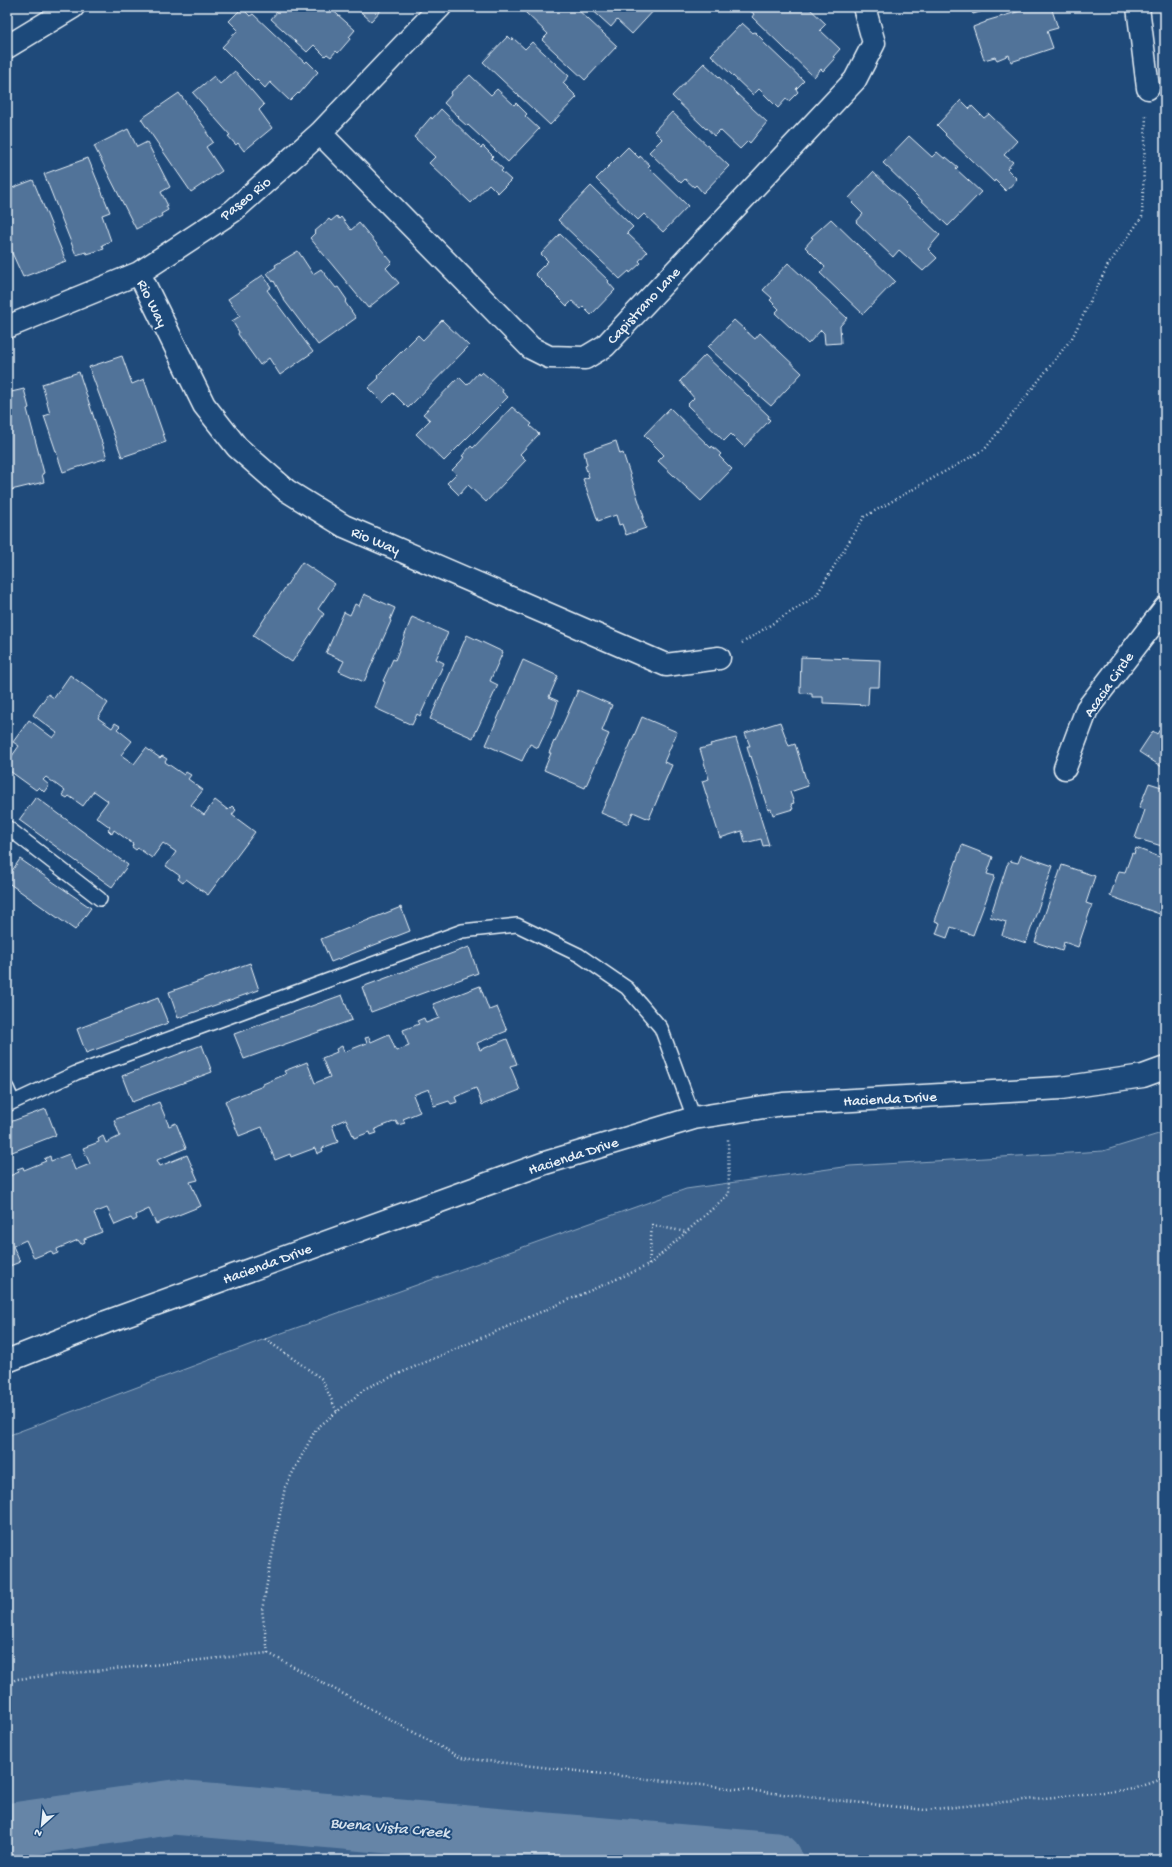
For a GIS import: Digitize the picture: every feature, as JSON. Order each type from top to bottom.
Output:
[{"type":"street","points":[[7,47],[73,7]]},
{"type":"street","name":"Paseo Rio","points":[[7,327],[138,273],[233,211],[320,133],[440,7]]},
{"type":"street","name":"Capistrano Lane","points":[[320,133],[531,348],[549,357],[585,358],[605,346],[856,80],[874,43],[864,7]]},
{"type":"street","points":[[1138,7],[1148,88]]},
{"type":"street","name":"Rio Way","points":[[138,273],[204,405],[237,447],[286,490],[344,526],[666,664],[719,658]]},
{"type":"street","name":"Acacia Circle","points":[[1065,768],[1087,709],[1165,608]]},
{"type":"street","name":"Hacienda Drive","points":[[7,1361],[113,1319],[538,1166],[694,1118],[783,1104],[1061,1088],[1143,1076],[1165,1068]]},
{"type":"lane","points":[[7,827],[100,899]]},
{"type":"lane","points":[[7,1088],[10,1104],[76,1074],[462,931],[518,925],[579,955],[628,988],[661,1028],[694,1118]]},
{"type":"path","points":[[719,658],[816,596],[864,517],[985,449],[1072,338],[1108,265],[1142,217],[1148,88]]},
{"type":"path","points":[[268,1654],[262,1610],[285,1487],[316,1429],[366,1388],[649,1266],[729,1194],[728,1112]]},
{"type":"path","points":[[649,1266],[652,1225],[686,1232]]},
{"type":"path","points":[[265,1339],[322,1379],[337,1412]]},
{"type":"path","points":[[7,1684],[17,1679],[268,1654],[461,1758],[925,1810],[1134,1789],[1165,1778]]},
{"type":"shaded area","points":[[1165,1132],[1165,1860],[7,1860],[7,1436],[265,1339],[686,1189],[850,1166],[1103,1151]]},
{"type":"building","points":[[272,7],[329,7],[355,30],[349,37],[351,38],[338,53],[336,51],[331,57],[327,54],[325,56],[314,45],[307,52],[271,19],[277,12]]},
{"type":"building","points":[[355,7],[384,7],[371,21]]},
{"type":"building","points":[[531,7],[575,7],[617,46],[585,80],[542,40],[548,34],[525,12]]},
{"type":"building","points":[[589,7],[657,7],[632,34],[617,20],[611,27]]},
{"type":"building","points":[[746,7],[808,7],[826,24],[820,30],[840,49],[833,57],[835,58],[823,71],[821,69],[814,77],[752,17],[754,14]]},
{"type":"building","points":[[970,7],[997,7],[973,14]]},
{"type":"building","points":[[1034,7],[1051,7],[1058,28],[1047,31],[1053,48],[1011,62],[1009,55],[997,60],[995,57],[984,60],[973,27],[986,21]]},
{"type":"building","points":[[242,8],[250,16],[253,14],[305,63],[307,61],[318,72],[299,94],[298,93],[290,101],[270,82],[265,88],[257,80],[256,81],[222,47],[238,30],[229,21]]},
{"type":"building","points":[[742,23],[753,33],[755,32],[764,41],[763,42],[804,81],[796,89],[798,92],[789,101],[786,99],[778,108],[759,89],[753,95],[711,55]]},
{"type":"building","points":[[508,36],[512,40],[513,38],[525,49],[532,42],[569,76],[563,83],[577,97],[550,125],[483,62]]},
{"type":"building","points":[[704,63],[767,122],[750,143],[748,141],[740,149],[720,130],[714,136],[672,96]]},
{"type":"building","points":[[235,71],[264,105],[259,110],[272,128],[244,151],[238,143],[236,145],[228,136],[230,135],[193,93],[214,76],[220,84]]},
{"type":"building","points":[[470,75],[491,95],[497,89],[514,105],[516,103],[527,114],[525,116],[539,129],[508,162],[468,125],[467,126],[458,118],[459,117],[444,103],[451,95],[450,93]]},
{"type":"building","points":[[179,93],[208,132],[206,132],[213,142],[206,147],[222,171],[191,192],[141,119]]},
{"type":"building","points":[[961,100],[970,109],[972,106],[984,118],[989,114],[1017,141],[1004,155],[1013,162],[1007,169],[1017,179],[1006,191],[995,180],[994,182],[945,135],[946,134],[937,125]]},
{"type":"building","points":[[441,109],[481,148],[483,146],[493,156],[491,158],[503,169],[501,171],[511,180],[498,193],[489,184],[471,203],[429,163],[435,157],[414,137],[431,117],[432,119]]},
{"type":"building","points":[[672,112],[729,166],[703,193],[696,185],[694,187],[685,179],[681,183],[649,152],[662,139],[654,131]]},
{"type":"building","points":[[128,129],[137,147],[147,142],[170,187],[161,192],[168,206],[166,206],[168,210],[161,214],[162,216],[136,229],[94,146]]},
{"type":"building","points":[[909,136],[932,157],[937,152],[945,159],[946,157],[958,167],[956,169],[981,192],[948,226],[883,163]]},
{"type":"building","points":[[628,147],[639,158],[640,156],[650,165],[648,167],[688,206],[663,232],[644,214],[638,220],[596,179]]},
{"type":"building","points":[[88,158],[110,212],[102,215],[111,241],[102,245],[104,249],[87,254],[86,252],[76,255],[44,174]]},
{"type":"building","points":[[873,172],[940,235],[928,249],[937,258],[923,271],[899,250],[893,257],[856,222],[863,214],[849,198]]},
{"type":"building","points":[[33,180],[66,261],[23,277],[7,242],[7,206],[9,206],[7,201],[7,190]]},
{"type":"building","points":[[591,186],[633,227],[627,233],[647,252],[639,261],[641,263],[630,273],[629,271],[620,279],[558,220]]},
{"type":"building","points":[[337,216],[339,219],[341,217],[351,230],[359,223],[392,262],[386,268],[399,283],[368,308],[310,238],[315,233],[314,232],[329,219],[331,221]]},
{"type":"building","points":[[831,219],[895,281],[863,314],[820,273],[825,267],[805,247],[813,238],[811,237]]},
{"type":"building","points":[[560,234],[609,281],[608,282],[615,290],[591,315],[583,307],[581,309],[572,301],[567,306],[535,274],[548,261],[541,254]]},
{"type":"building","points":[[298,251],[313,274],[321,269],[336,288],[338,287],[347,300],[345,302],[356,318],[318,345],[284,300],[274,281],[273,282],[267,273],[276,267],[275,265]]},
{"type":"building","points":[[788,263],[847,318],[840,326],[841,343],[825,344],[824,333],[821,330],[808,344],[775,313],[779,309],[770,300],[772,298],[763,290]]},
{"type":"building","points":[[263,275],[271,287],[267,290],[313,352],[280,375],[269,358],[260,365],[238,334],[239,332],[232,321],[240,316],[228,299]]},
{"type":"building","points":[[442,320],[469,346],[408,408],[393,393],[383,403],[368,388],[379,378],[377,376],[418,335],[423,340]]},
{"type":"building","points":[[734,320],[755,339],[760,333],[802,373],[771,406],[708,347]]},
{"type":"building","points":[[705,355],[769,416],[768,418],[770,420],[744,447],[731,434],[724,441],[687,405],[694,398],[680,381]]},
{"type":"building","points":[[122,356],[132,384],[144,379],[166,442],[122,457],[89,367]]},
{"type":"building","points":[[79,372],[107,458],[63,472],[44,416],[50,414],[42,384]]},
{"type":"building","points":[[482,372],[503,390],[502,392],[508,397],[444,461],[416,434],[430,420],[423,414],[459,377],[467,385],[478,373],[479,375]]},
{"type":"building","points":[[24,389],[29,408],[27,409],[44,473],[42,474],[44,482],[7,491],[7,393]]},
{"type":"building","points":[[512,407],[532,424],[530,426],[539,434],[520,454],[526,460],[486,502],[468,485],[459,495],[447,483],[456,474],[452,470],[461,461],[464,457],[462,456],[471,446],[473,448]]},
{"type":"building","points":[[670,408],[711,448],[712,446],[721,454],[719,456],[732,469],[701,501],[658,461],[664,455],[644,435]]},
{"type":"building","points":[[616,441],[620,454],[623,453],[644,517],[642,517],[646,528],[626,535],[622,524],[619,525],[616,515],[598,521],[583,479],[589,477],[585,466],[587,465],[584,452]]},
{"type":"building","points":[[302,562],[335,584],[318,609],[324,614],[292,662],[253,636]]},
{"type":"building","points":[[364,594],[395,608],[390,620],[391,621],[364,682],[339,671],[344,661],[326,653],[344,612],[350,615],[355,604],[359,606]]},
{"type":"building","points":[[412,617],[448,633],[436,659],[444,663],[420,716],[417,714],[412,725],[375,708],[385,682],[383,681],[393,659],[395,660]]},
{"type":"building","points":[[467,635],[503,652],[490,681],[498,685],[473,738],[430,719]]},
{"type":"building","points":[[801,657],[880,660],[879,687],[869,687],[868,705],[823,703],[823,697],[812,697],[812,694],[800,693]]},
{"type":"building","points":[[523,660],[558,676],[549,697],[558,701],[554,714],[538,748],[530,744],[522,761],[486,745]]},
{"type":"building","points":[[70,675],[108,703],[98,718],[112,728],[115,723],[120,726],[117,729],[132,741],[121,755],[134,764],[146,748],[160,758],[162,756],[167,759],[165,762],[184,775],[186,772],[191,775],[188,779],[203,790],[191,805],[204,815],[215,800],[228,810],[232,806],[236,810],[232,815],[255,832],[208,895],[186,879],[183,883],[178,879],[180,876],[166,866],[176,852],[163,843],[152,858],[138,848],[136,850],[132,847],[133,844],[114,830],[112,834],[108,830],[110,827],[96,817],[108,801],[94,791],[83,806],[69,796],[67,798],[62,795],[65,791],[46,777],[43,780],[49,785],[44,792],[39,787],[36,790],[7,769],[7,763],[19,746],[13,742],[29,720],[53,738],[57,733],[33,715],[48,694],[54,698]]},
{"type":"building","points":[[578,690],[612,705],[602,731],[609,734],[585,788],[544,770],[554,741],[555,742]]},
{"type":"building","points":[[642,717],[677,732],[664,762],[672,765],[649,819],[633,812],[628,824],[601,813]]},
{"type":"building","points":[[780,722],[789,746],[795,744],[808,786],[790,792],[794,803],[791,804],[793,809],[773,815],[771,809],[768,810],[751,756],[750,757],[747,746],[750,746],[745,733]]},
{"type":"building","points":[[1164,723],[1165,769],[1139,752],[1153,731],[1157,734]]},
{"type":"building","points":[[736,738],[769,845],[763,846],[761,839],[745,843],[742,831],[720,838],[702,781],[709,779],[700,749],[711,746],[710,744]]},
{"type":"building","points":[[1149,783],[1165,788],[1165,847],[1135,838],[1145,810],[1139,808]]},
{"type":"building","points":[[36,797],[128,865],[112,887],[19,820]]},
{"type":"building","points":[[962,845],[993,857],[987,874],[995,876],[973,935],[951,927],[947,938],[936,934],[940,923],[935,921]]},
{"type":"building","points":[[1136,848],[1165,859],[1165,916],[1110,896],[1119,871],[1125,872],[1132,853],[1134,854]]},
{"type":"building","points":[[1021,855],[1053,866],[1026,943],[1002,935],[1006,922],[990,917],[1007,865],[1010,861],[1018,863]]},
{"type":"building","points":[[20,859],[91,908],[75,930],[7,882],[7,878]]},
{"type":"building","points":[[1062,865],[1095,876],[1086,903],[1092,905],[1078,947],[1064,942],[1062,951],[1035,942]]},
{"type":"building","points":[[401,907],[410,931],[331,962],[321,939]]},
{"type":"building","points":[[469,947],[478,973],[371,1012],[362,987]]},
{"type":"building","points":[[250,963],[259,990],[178,1018],[169,992]]},
{"type":"building","points":[[480,986],[489,1010],[497,1007],[507,1031],[477,1043],[480,1050],[507,1039],[517,1064],[510,1066],[520,1090],[482,1105],[476,1088],[455,1097],[457,1102],[451,1104],[449,1101],[434,1106],[429,1089],[413,1095],[420,1112],[403,1119],[405,1123],[398,1125],[396,1121],[375,1129],[377,1133],[371,1135],[370,1132],[354,1138],[346,1119],[332,1125],[338,1142],[322,1148],[323,1151],[317,1154],[315,1148],[291,1157],[290,1154],[275,1160],[262,1127],[239,1136],[225,1101],[263,1086],[263,1084],[286,1074],[284,1071],[307,1062],[315,1083],[330,1077],[322,1058],[337,1052],[336,1049],[342,1046],[344,1052],[367,1043],[365,1038],[369,1037],[371,1042],[389,1034],[396,1051],[409,1046],[403,1030],[419,1024],[417,1021],[424,1018],[426,1023],[439,1018],[433,1004]]},
{"type":"building","points":[[342,995],[352,1020],[244,1059],[234,1034]]},
{"type":"building","points":[[158,998],[168,1023],[86,1053],[77,1029]]},
{"type":"building","points":[[202,1045],[212,1072],[132,1102],[122,1076]]},
{"type":"building","points":[[159,1102],[169,1126],[176,1123],[186,1148],[157,1160],[160,1166],[187,1155],[198,1180],[190,1182],[201,1206],[156,1224],[149,1209],[136,1215],[137,1219],[133,1221],[131,1218],[115,1225],[107,1208],[94,1213],[102,1232],[84,1239],[85,1242],[81,1244],[78,1240],[57,1249],[58,1253],[53,1255],[51,1251],[34,1258],[26,1240],[13,1246],[20,1262],[7,1267],[7,1198],[9,1197],[7,1191],[7,1177],[19,1172],[17,1169],[23,1167],[24,1170],[46,1161],[44,1159],[50,1156],[51,1161],[69,1154],[75,1170],[90,1164],[83,1148],[99,1142],[98,1139],[103,1136],[106,1143],[120,1136],[114,1120]]},
{"type":"building","points":[[46,1109],[56,1135],[7,1154],[7,1123]]},
{"type":"waterway","name":"Buena Vista Creek","points":[[7,1831],[174,1807],[775,1860]]}]
